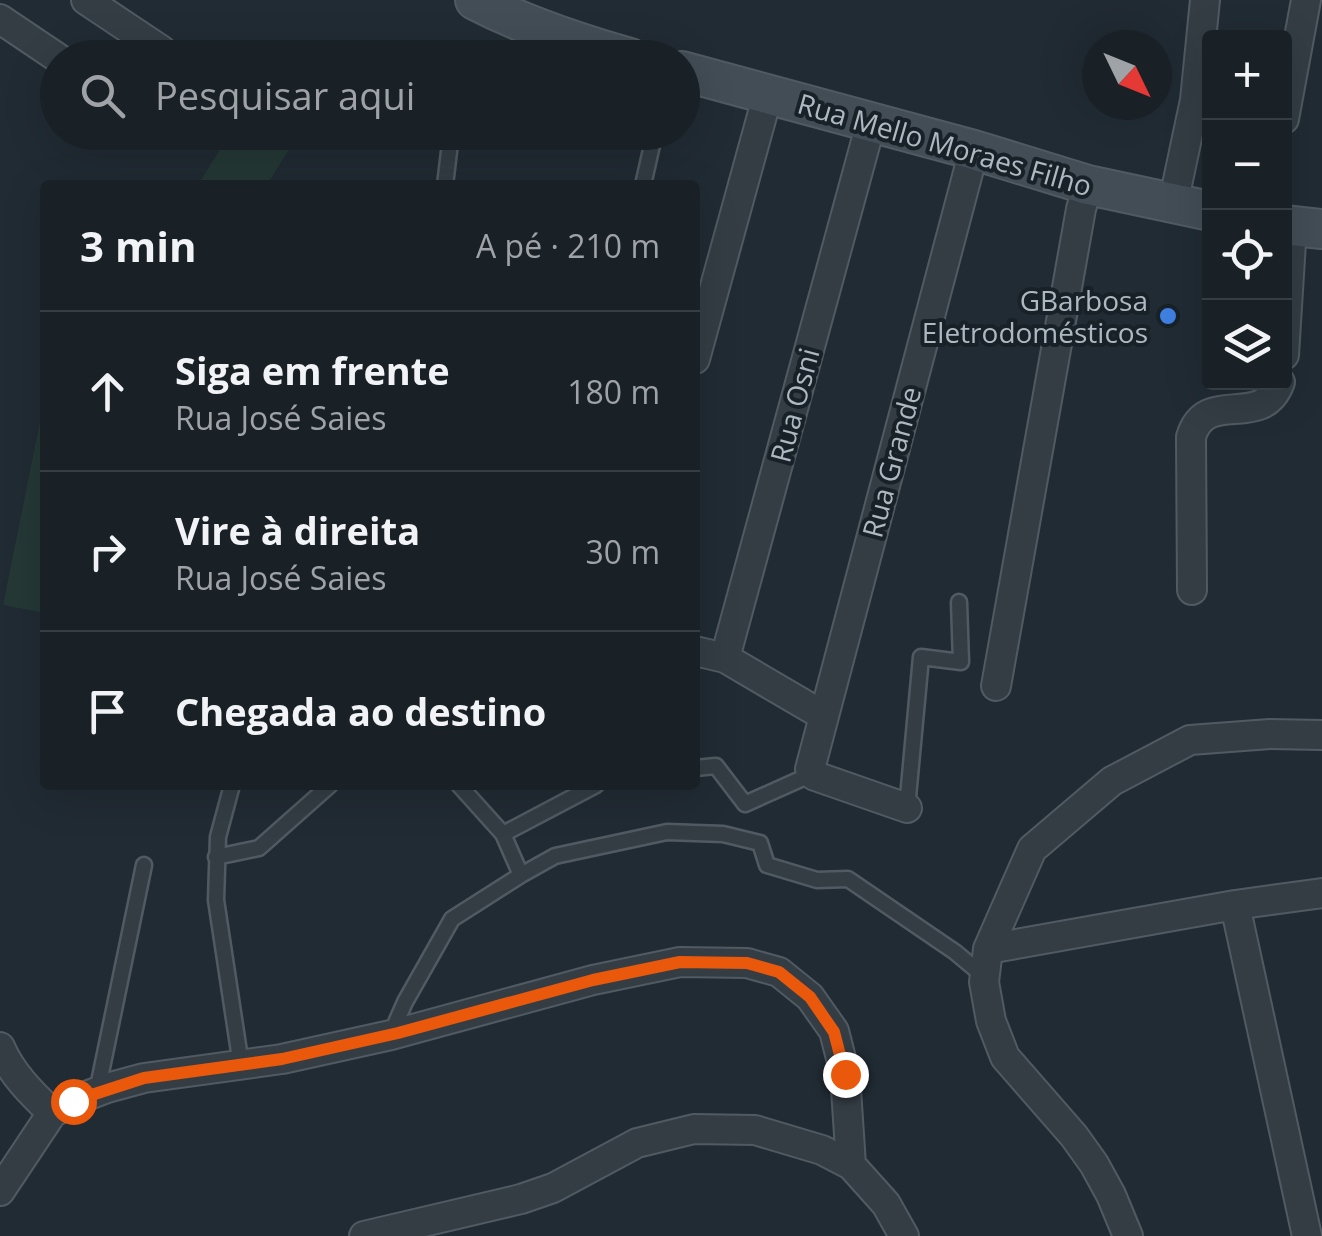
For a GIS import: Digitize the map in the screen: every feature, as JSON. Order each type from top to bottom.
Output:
[{"type":"main road","points":[[475,0],[570,40]]},
{"type":"main road","name":"Rua Mello Moraes Filho","points":[[700,77],[768,94],[867,138],[974,150],[1088,185],[1191,208]]},
{"type":"street","points":[[86,0],[146,40]]},
{"type":"street","points":[[1191,208],[1195,100],[1206,0]]},
{"type":"street","points":[[1292,76],[1306,0]]},
{"type":"street","points":[[0,20],[40,46]]},
{"type":"street","points":[[700,341],[768,94]]},
{"type":"street","name":"Rua Osni","points":[[725,658],[867,138]]},
{"type":"street","name":"Rua Grande","points":[[812,774],[810,769],[974,150]]},
{"type":"street","points":[[996,686],[1088,185]]},
{"type":"street","points":[[1291,300],[1300,226]]},
{"type":"street","points":[[1192,590],[1194,424],[1211,412],[1257,408],[1277,390]]},
{"type":"street","points":[[700,652],[725,658],[824,716]]},
{"type":"street","points":[[1126,1231],[1094,1164],[1005,1058],[991,1021],[984,978],[988,949],[1032,849],[1112,781],[1190,740],[1322,735]]},
{"type":"street","points":[[812,774],[907,808]]},
{"type":"street","points":[[988,949],[1322,893]]},
{"type":"street","points":[[1235,906],[1307,1236]]},
{"type":"street","points":[[0,1191],[52,1112],[97,1092],[144,1078],[282,1059],[390,1035],[593,980],[680,962],[747,963],[779,972],[810,997],[834,1032],[845,1074],[851,1165]]},
{"type":"street","points":[[0,1046],[28,1090],[52,1112]]},
{"type":"street","points":[[364,1236],[521,1200],[554,1188],[637,1142],[694,1129],[755,1130],[822,1150],[851,1165],[886,1204],[904,1236]]},
{"type":"lane","points":[[446,180],[449,150]]},
{"type":"lane","points":[[643,180],[651,150]]},
{"type":"lane","points":[[907,808],[922,657],[961,662],[959,602]]},
{"type":"lane","points":[[700,768],[716,766],[745,804],[812,774]]},
{"type":"lane","points":[[231,790],[218,837],[216,900],[241,1065]]},
{"type":"lane","points":[[216,856],[258,848],[324,790]]},
{"type":"lane","points":[[463,790],[503,834],[521,875]]},
{"type":"lane","points":[[503,834],[587,790]]},
{"type":"lane","points":[[390,1035],[452,919],[555,856],[668,832],[723,834],[760,843],[767,864],[817,880],[848,878],[955,952],[984,978]]},
{"type":"lane","points":[[97,1092],[144,865]]},
{"type":"green space","points":[[220,150],[289,150],[270,180],[201,180]]},
{"type":"green space","points":[[40,422],[40,612],[3,605]]},
{"type":"place","name":"GBarbosa Eletrodomésticos","points":[[1168,316]]},
{"type":"route","points":[[73,1101],[144,1078],[282,1059],[398,1033],[593,980],[680,962],[747,963],[779,972],[810,997],[834,1032],[845,1074]]}]
